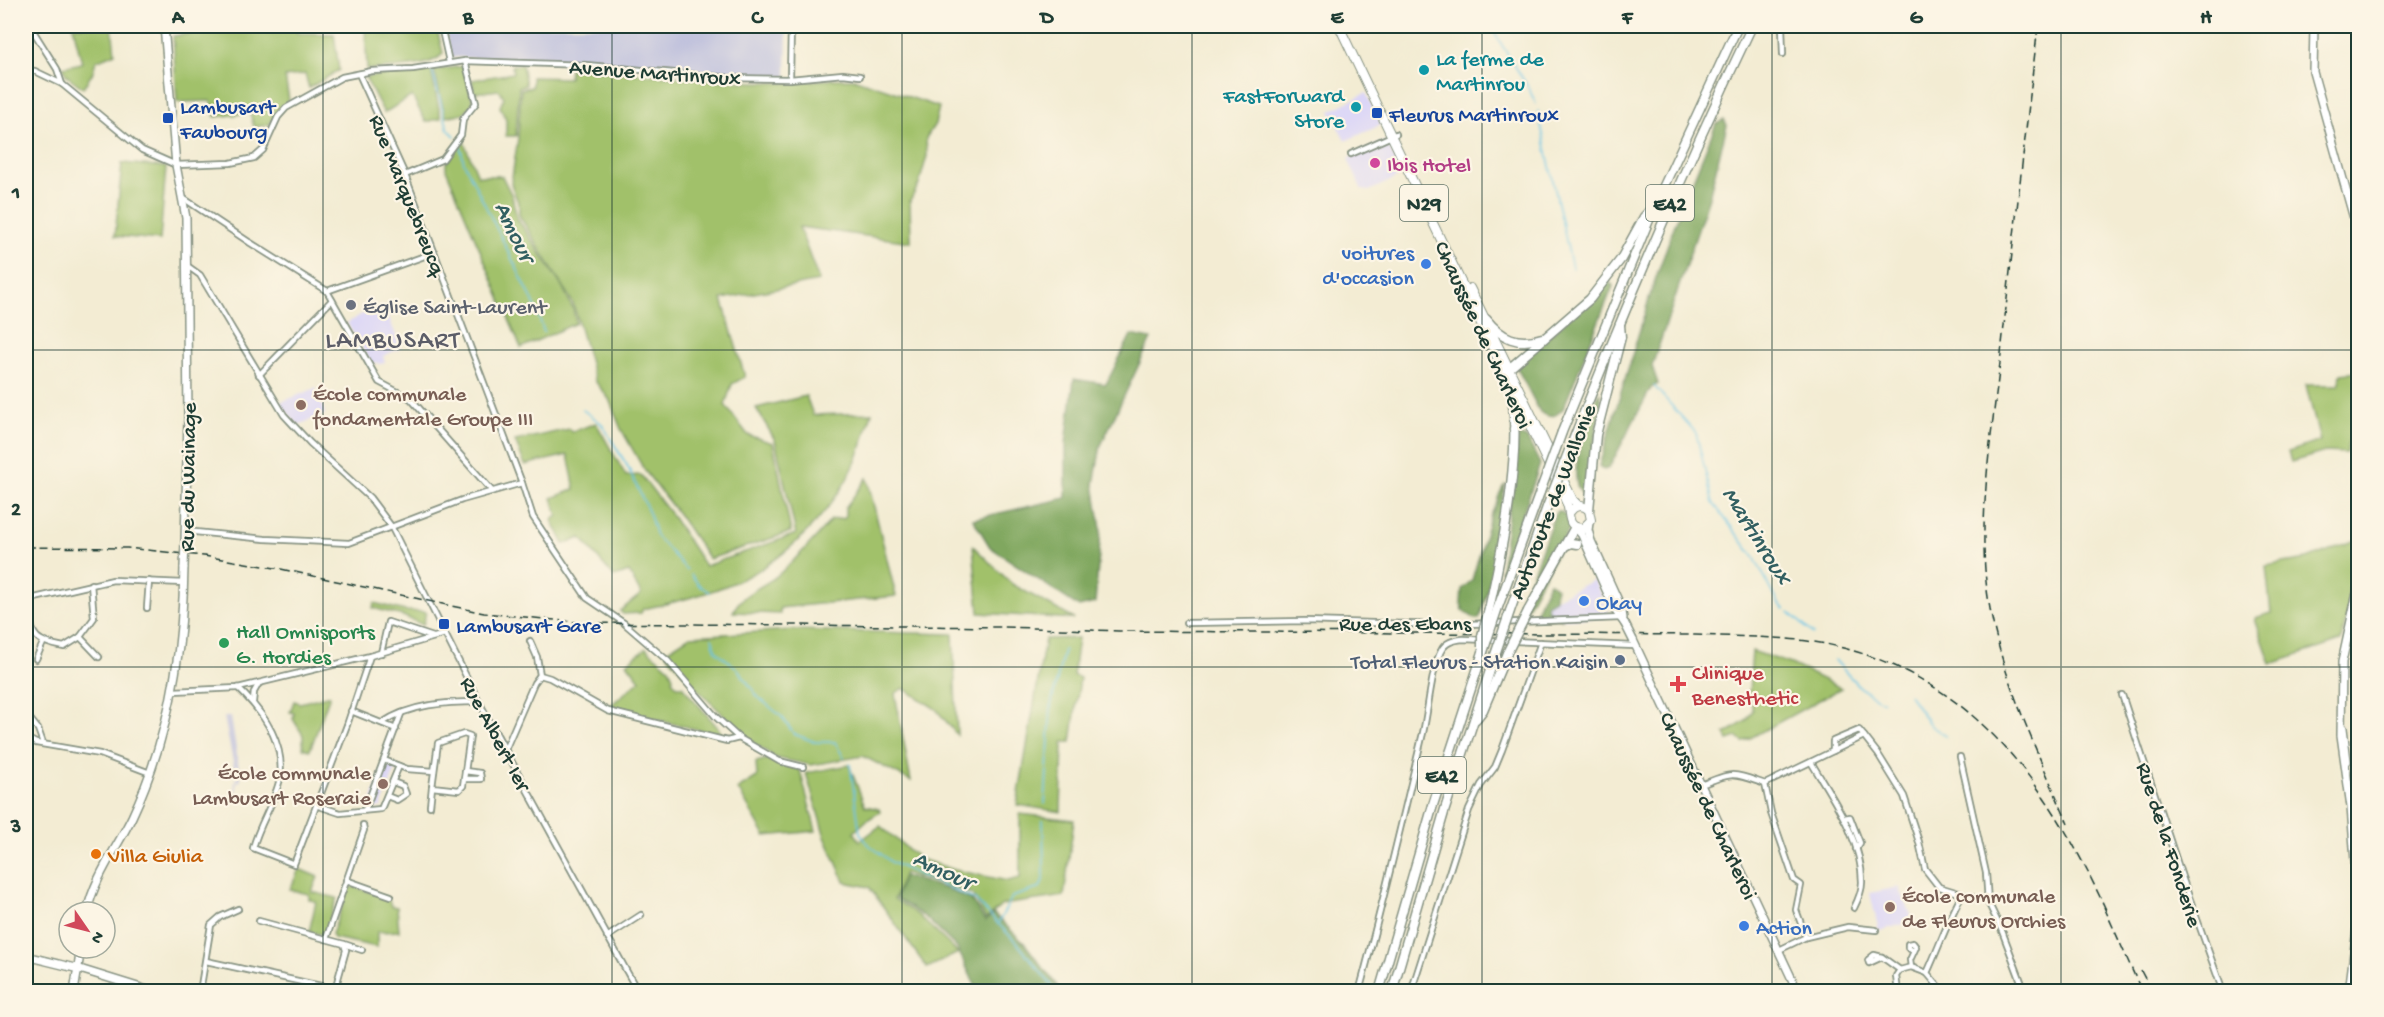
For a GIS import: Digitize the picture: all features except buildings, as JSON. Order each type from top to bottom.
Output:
[{"type":"highway","name":"Autoroute de Wallonie","points":[[1493,610],[1562,432],[1656,203],[1738,26]]},
{"type":"highway","name":"Autoroute de Wallonie","points":[[1392,992],[1471,726],[1547,507],[1620,320],[1668,207],[1752,26]]},
{"type":"highway","points":[[1510,368],[1573,315],[1600,287],[1621,259],[1644,217],[1656,203]]},
{"type":"highway","points":[[1485,320],[1499,334],[1508,339],[1527,341],[1545,337]]},
{"type":"highway","points":[[1589,510],[1596,435],[1621,337],[1620,320]]},
{"type":"highway","points":[[1493,610],[1514,430],[1508,384]]},
{"type":"highway","points":[[1514,430],[1518,423],[1525,420]]},
{"type":"highway","points":[[1471,726],[1482,710],[1528,612],[1575,527]]},
{"type":"highway","points":[[1562,547],[1571,543],[1577,544]]},
{"type":"highway","name":"E42","points":[[1379,992],[1433,805],[1482,652],[1482,636],[1493,610]]},
{"type":"main road","name":"Rue du Wainage","points":[[92,900],[150,773],[173,691],[183,614],[188,418],[186,218],[176,165],[164,26]]},
{"type":"main road","name":"Chaussée de Charleroi","points":[[1340,26],[1574,500],[1579,506]]},
{"type":"main road","name":"Chaussée de Charleroi","points":[[1345,26],[1508,384],[1570,512]]},
{"type":"main road","points":[[2314,26],[2313,72],[2358,233]]},
{"type":"main road","points":[[1508,384],[1510,368]]},
{"type":"main road","points":[[1525,420],[1537,425]]},
{"type":"main road","points":[[1570,512],[1579,506],[1589,510]]},
{"type":"main road","name":"N29","points":[[1589,510],[1591,517],[1588,530],[1610,590]]},
{"type":"main road","name":"N29","points":[[1570,512],[1570,522],[1581,535],[1599,574],[1621,607],[1624,621]]},
{"type":"main road","points":[[1575,527],[1583,528],[1589,523]]},
{"type":"main road","points":[[1577,544],[1583,546],[1599,574]]},
{"type":"main road","points":[[2349,992],[2356,951],[2357,889],[2346,769],[2342,755],[2342,662],[2358,588]]},
{"type":"main road","name":"Chaussée de Charleroi","points":[[1624,621],[1798,992]]},
{"type":"main road","points":[[26,956],[154,992]]},
{"type":"main road","points":[[74,992],[79,960]]},
{"type":"street","points":[[30,26],[57,69],[62,84]]},
{"type":"street","points":[[441,26],[449,62]]},
{"type":"street","points":[[790,79],[791,26]]},
{"type":"street","points":[[1782,26],[1783,54]]},
{"type":"street","points":[[405,175],[442,159],[461,135],[463,119],[476,103],[465,61]]},
{"type":"street","name":"Avenue Martinroux","points":[[176,165],[230,163],[254,158],[263,150],[278,117],[286,108],[342,77],[449,62],[586,64],[730,78],[790,79],[843,74],[860,76]]},
{"type":"street","points":[[26,70],[35,71],[62,84],[142,150],[176,165]]},
{"type":"street","name":"Rue Marquebreucq","points":[[359,74],[405,175],[533,517],[587,598],[624,623],[668,661],[716,717],[739,738],[779,761],[803,767]]},
{"type":"street","points":[[1351,154],[1394,135]]},
{"type":"street","points":[[183,198],[327,291],[379,382],[411,399],[492,491]]},
{"type":"street","points":[[327,291],[433,253]]},
{"type":"street","name":"Rue Albert Ier","points":[[186,265],[200,274],[259,375],[289,421],[370,498],[392,526],[479,702],[638,992]]},
{"type":"street","points":[[259,375],[332,300]]},
{"type":"street","points":[[185,531],[265,539],[349,543],[492,491],[522,483]]},
{"type":"street","points":[[92,584],[94,618],[80,637],[64,647],[43,644],[35,637],[26,600],[92,584],[113,580],[184,583]]},
{"type":"street","points":[[147,608],[149,581]]},
{"type":"street","name":"Rue des Ebans","points":[[1186,622],[1305,621],[1443,625],[1584,618],[1624,621]]},
{"type":"street","points":[[381,653],[388,622],[434,637]]},
{"type":"street","points":[[173,691],[238,688],[370,657],[445,634]]},
{"type":"street","points":[[80,637],[99,657]]},
{"type":"street","points":[[1359,992],[1388,883],[1424,730],[1439,654],[1446,644],[1459,639],[1634,643]]},
{"type":"street","points":[[505,750],[534,683],[540,675],[537,657],[530,641]]},
{"type":"street","points":[[1411,992],[1469,810],[1481,785],[1495,767],[1541,642]]},
{"type":"street","points":[[36,659],[43,644]]},
{"type":"street","points":[[238,688],[253,702],[281,756],[280,778],[253,848],[294,864],[370,657]]},
{"type":"street","points":[[540,675],[550,678],[608,711],[727,741],[739,738]]},
{"type":"street","points":[[253,702],[259,683]]},
{"type":"street","name":"Rue de la Fonderie","points":[[2122,695],[2223,992]]},
{"type":"street","points":[[382,723],[401,714],[436,704],[479,702]]},
{"type":"street","points":[[351,711],[396,729]]},
{"type":"street","points":[[26,714],[38,729],[43,743]]},
{"type":"street","points":[[365,810],[401,714]]},
{"type":"street","points":[[1833,751],[1833,741],[1859,730],[1878,754],[1904,796],[1925,869],[1939,887],[1988,902]]},
{"type":"street","points":[[430,806],[432,787],[434,771],[438,743],[464,734],[470,736],[463,786],[459,790],[432,787]]},
{"type":"street","points":[[1701,785],[1725,774],[1740,775],[1765,784],[1864,736]]},
{"type":"street","points":[[26,738],[36,743],[100,754],[150,773]]},
{"type":"street","points":[[1960,757],[1978,827],[1986,873],[1988,902],[2002,931],[2025,992]]},
{"type":"street","points":[[384,760],[407,769],[434,771]]},
{"type":"street","points":[[1811,762],[1844,818],[1850,817],[1860,843],[1856,849],[1862,881],[1861,891],[1854,908]]},
{"type":"street","points":[[316,805],[340,813],[381,810],[399,766]]},
{"type":"street","points":[[464,779],[481,779],[480,773],[465,771]]},
{"type":"street","points":[[387,796],[397,800],[406,794],[403,786],[393,782]]},
{"type":"street","points":[[1765,784],[1771,813],[1794,880],[1800,885],[1796,910],[1806,937]]},
{"type":"street","points":[[326,939],[364,830],[363,825]]},
{"type":"street","points":[[346,880],[391,896]]},
{"type":"street","points":[[1927,973],[1950,916],[1962,895]]},
{"type":"street","points":[[200,992],[212,925],[220,917],[238,909]]},
{"type":"street","points":[[607,937],[641,915]]},
{"type":"street","points":[[259,921],[362,950]]},
{"type":"street","points":[[1779,950],[1806,937],[1848,927],[1876,930]]},
{"type":"street","points":[[206,961],[330,988],[336,986],[346,950],[344,944]]},
{"type":"street","points":[[1911,968],[1910,960],[1914,951]]},
{"type":"street","points":[[1882,957],[1900,970]]},
{"type":"street","points":[[1898,992],[1896,976],[1900,970],[1911,968],[1927,973],[1943,992]]},
{"type":"shaded area","points":[[445,26],[787,26],[786,78],[595,63],[451,57]]},
{"type":"shaded area","points":[[1366,93],[1381,125],[1345,141],[1330,111]]},
{"type":"shaded area","points":[[1386,141],[1402,175],[1369,191],[1362,190],[1348,159]]},
{"type":"shaded area","points":[[386,311],[401,348],[383,356],[385,363],[372,364],[347,323],[362,314]]},
{"type":"shaded area","name":"École communale fondamentale Groupe III","points":[[316,388],[325,414],[298,425],[279,403]]},
{"type":"shaded area","points":[[1594,580],[1609,612],[1606,613],[1606,618],[1563,619],[1559,614],[1550,614],[1546,603]]},
{"type":"shaded area","points":[[224,717],[231,717],[241,781],[237,782],[236,796],[234,796],[237,780]]},
{"type":"shaded area","name":"École communale Lambusart Roseraie","points":[[384,763],[396,768],[381,807],[369,809]]},
{"type":"shaded area","name":"École communale de Fleurus Orchies","points":[[1899,887],[1914,921],[1879,931],[1870,893]]},
{"type":"green space","points":[[73,26],[112,26],[115,53],[96,61],[92,74],[83,88],[66,75],[63,67],[82,63]]},
{"type":"green space","points":[[249,26],[295,26],[297,33],[334,34],[339,70],[309,88],[305,74],[285,77],[289,100],[278,110],[269,125],[254,127],[250,113],[215,117],[211,101],[177,102],[173,36]]},
{"type":"green space","points":[[365,26],[404,26],[438,33],[443,53],[438,58],[420,65],[367,70]]},
{"type":"green space","points":[[512,65],[522,65],[526,85],[519,87],[516,136],[506,136],[506,119],[500,107],[504,97],[499,90],[474,93],[472,80],[513,73]]},
{"type":"green space","points":[[464,66],[473,103],[464,113],[445,117],[434,70]]},
{"type":"green space","points":[[570,68],[724,81],[785,83],[856,79],[939,107],[935,124],[926,138],[927,156],[919,184],[910,201],[911,242],[799,227],[819,281],[722,299],[745,377],[732,384],[725,405],[748,435],[773,443],[791,532],[709,559],[645,471],[621,429],[609,399],[595,381],[573,303],[519,215],[519,205],[511,184],[518,138],[521,89],[532,87],[532,77],[569,78]]},
{"type":"green space","points":[[431,70],[441,118],[426,122],[412,96],[384,113],[365,77]]},
{"type":"green space","points":[[1724,120],[1727,125],[1709,197],[1652,366],[1658,384],[1651,388],[1609,468],[1604,470],[1599,466],[1652,289],[1675,224],[1716,124]]},
{"type":"green space","points":[[463,140],[478,176],[502,176],[512,196],[517,218],[563,288],[573,309],[576,323],[521,348],[446,169],[446,163]]},
{"type":"green space","points":[[122,163],[166,167],[160,240],[115,236]]},
{"type":"green space","points":[[1607,283],[1613,286],[1563,409],[1557,414],[1546,416],[1540,412],[1516,366]]},
{"type":"green space","points":[[1131,335],[1151,339],[1101,445],[1094,484],[1101,529],[1095,603],[1079,607],[990,547],[973,519],[1066,498],[1066,443],[1074,379],[1106,384]]},
{"type":"green space","points":[[2358,372],[2358,434],[2351,433],[2346,453],[2325,452],[2291,462],[2288,452],[2320,441],[2306,385],[2338,385],[2341,374]]},
{"type":"green space","points":[[1600,393],[1587,492],[1584,495],[1578,488],[1577,462],[1585,431]]},
{"type":"green space","points":[[806,396],[813,415],[872,413],[856,461],[824,513],[794,544],[761,569],[720,588],[643,609],[641,613],[623,614],[620,611],[641,594],[629,572],[614,577],[581,538],[564,544],[552,520],[558,516],[552,498],[575,489],[568,455],[525,465],[515,441],[569,429],[572,432],[596,423],[626,476],[641,475],[670,513],[705,566],[796,534],[775,440],[756,408]]},
{"type":"green space","points":[[1518,436],[1528,440],[1540,464],[1503,572],[1501,571]]},
{"type":"green space","points":[[867,478],[896,596],[780,608],[780,614],[733,612],[747,595],[786,568],[831,520],[845,518],[845,508]]},
{"type":"green space","points":[[1505,485],[1492,575],[1479,619],[1475,619],[1463,610],[1462,589],[1472,580],[1491,514]]},
{"type":"green space","points":[[1557,511],[1564,513],[1570,528],[1525,611],[1519,610],[1554,516]]},
{"type":"green space","points":[[2358,539],[2358,566],[2341,641],[2271,664],[2255,618],[2271,613],[2266,566],[2307,559]]},
{"type":"green space","points":[[973,546],[1012,584],[1074,619],[979,613]]},
{"type":"green space","points":[[1549,582],[1556,587],[1555,599],[1546,604],[1550,614],[1560,614],[1562,619],[1533,618]]},
{"type":"green space","points":[[374,603],[405,611],[426,612],[423,625],[403,616],[373,608]]},
{"type":"green space","points":[[793,630],[953,634],[957,735],[936,709],[903,688],[895,694],[911,781],[863,756],[811,765],[776,758],[748,739],[698,690],[665,652],[690,636]]},
{"type":"green space","points":[[1078,638],[1073,675],[1080,678],[1071,742],[1063,742],[1061,812],[1017,805],[1045,639]]},
{"type":"green space","points":[[646,648],[669,668],[672,680],[677,686],[682,686],[719,729],[721,735],[632,714],[610,706],[640,680],[627,663]]},
{"type":"green space","points":[[1752,651],[1791,664],[1841,688],[1743,742],[1737,737],[1728,740],[1725,734],[1746,721],[1753,710],[1749,693]]},
{"type":"green space","points":[[330,695],[310,750],[303,748],[303,735],[293,719],[294,713],[290,712],[294,701],[300,703]]},
{"type":"green space","points":[[767,759],[800,770],[816,831],[765,836],[738,789],[757,777],[756,762]]},
{"type":"green space","points":[[849,765],[865,806],[879,809],[880,812],[854,832],[860,841],[880,826],[920,859],[955,870],[1008,881],[1020,878],[1020,814],[1074,820],[1064,896],[1002,905],[986,919],[972,894],[904,873],[894,899],[918,915],[958,953],[927,968],[869,887],[845,882],[825,837],[806,773]]},
{"type":"green space","points":[[299,869],[318,877],[312,892],[337,898],[324,935],[309,932],[316,902],[309,899],[309,894],[290,890]]},
{"type":"green space","points":[[903,876],[944,888],[972,900],[985,921],[994,914],[1025,944],[1061,991],[978,991],[957,948],[925,917],[896,898]]},
{"type":"green space","points":[[352,886],[388,898],[391,906],[397,907],[399,931],[377,932],[377,947],[334,938],[332,934],[348,890]]},
{"type":"waterway","name":"Martinroux","points":[[1490,26],[1536,104]]},
{"type":"waterway","name":"Amour","points":[[432,70],[448,129],[455,136]]},
{"type":"waterway","name":"Martinroux","points":[[1538,111],[1572,268]]},
{"type":"waterway","name":"Amour","points":[[460,145],[464,163],[534,303],[544,332]]},
{"type":"waterway","name":"Martinroux","points":[[1654,386],[1696,433],[1713,503],[1754,557],[1779,604],[1784,609]]},
{"type":"waterway","name":"Amour","points":[[583,410],[601,423],[628,467],[650,515],[656,536],[687,570]]},
{"type":"waterway","name":"Amour","points":[[691,575],[700,586],[709,592]]},
{"type":"waterway","name":"Martinroux","points":[[1789,612],[1813,634]]},
{"type":"waterway","name":"Amour","points":[[712,638],[716,651],[737,668],[758,697],[782,717],[794,734],[815,742],[835,742],[844,758]]},
{"type":"waterway","points":[[1045,804],[1051,705],[1064,650]]},
{"type":"waterway","name":"Martinroux","points":[[1835,660],[1862,689],[1883,701]]},
{"type":"waterway","name":"Martinroux","points":[[1909,695],[1931,726],[1946,736]]},
{"type":"waterway","name":"Amour","points":[[850,764],[860,833],[868,844],[891,862],[975,900],[1018,944],[1057,992]]},
{"type":"waterway","points":[[998,924],[1012,897],[1040,888],[1044,877],[1043,820]]},
{"type":"railway","points":[[2038,26],[1986,483],[1985,575],[1995,632],[2012,688],[2068,824]]},
{"type":"railway","points":[[26,547],[127,548],[204,556],[281,569],[484,613],[585,623],[1004,627],[1119,631],[1695,635],[1810,641],[1878,659],[1923,681],[1964,708],[1999,742],[2031,779],[2059,821],[2107,912]]},
{"type":"railway","points":[[2104,907],[2142,992]]},
{"type":"railway","points":[[2141,971],[2152,992]]},
{"type":"place","name":"La ferme de Martinrou","points":[[1424,70]]},
{"type":"place","name":"FastForward Store","points":[[1356,107]]},
{"type":"place","name":"Fleurus Martinroux","points":[[1377,113]]},
{"type":"place","name":"Lambusart Faubourg","points":[[168,118]]},
{"type":"place","name":"Ibis Hotel","points":[[1375,163]]},
{"type":"place","name":"voitures d'occasion","points":[[1426,264]]},
{"type":"place","name":"Église Saint-Laurent","points":[[351,305]]},
{"type":"place","name":"École communale fondamentale Groupe III","points":[[301,405]]},
{"type":"place","name":"Okay","points":[[1584,601]]},
{"type":"place","name":"Lambusart Gare","points":[[444,624]]},
{"type":"place","name":"Hall Omnisports G. Hordies","points":[[224,643]]},
{"type":"place","name":"Total Fleurus - Station Kaisin","points":[[1620,660]]},
{"type":"place","name":"Clinique Benesthetic","points":[[1678,684]]},
{"type":"place","name":"École communale Lambusart Roseraie","points":[[383,784]]},
{"type":"place","name":"Villa Giulia","points":[[96,854]]},
{"type":"place","name":"École communale de Fleurus Orchies","points":[[1890,907]]},
{"type":"place","name":"Action","points":[[1744,926]]},
{"type":"district","name":"LAMBUSART","points":[[393,338]]}]
